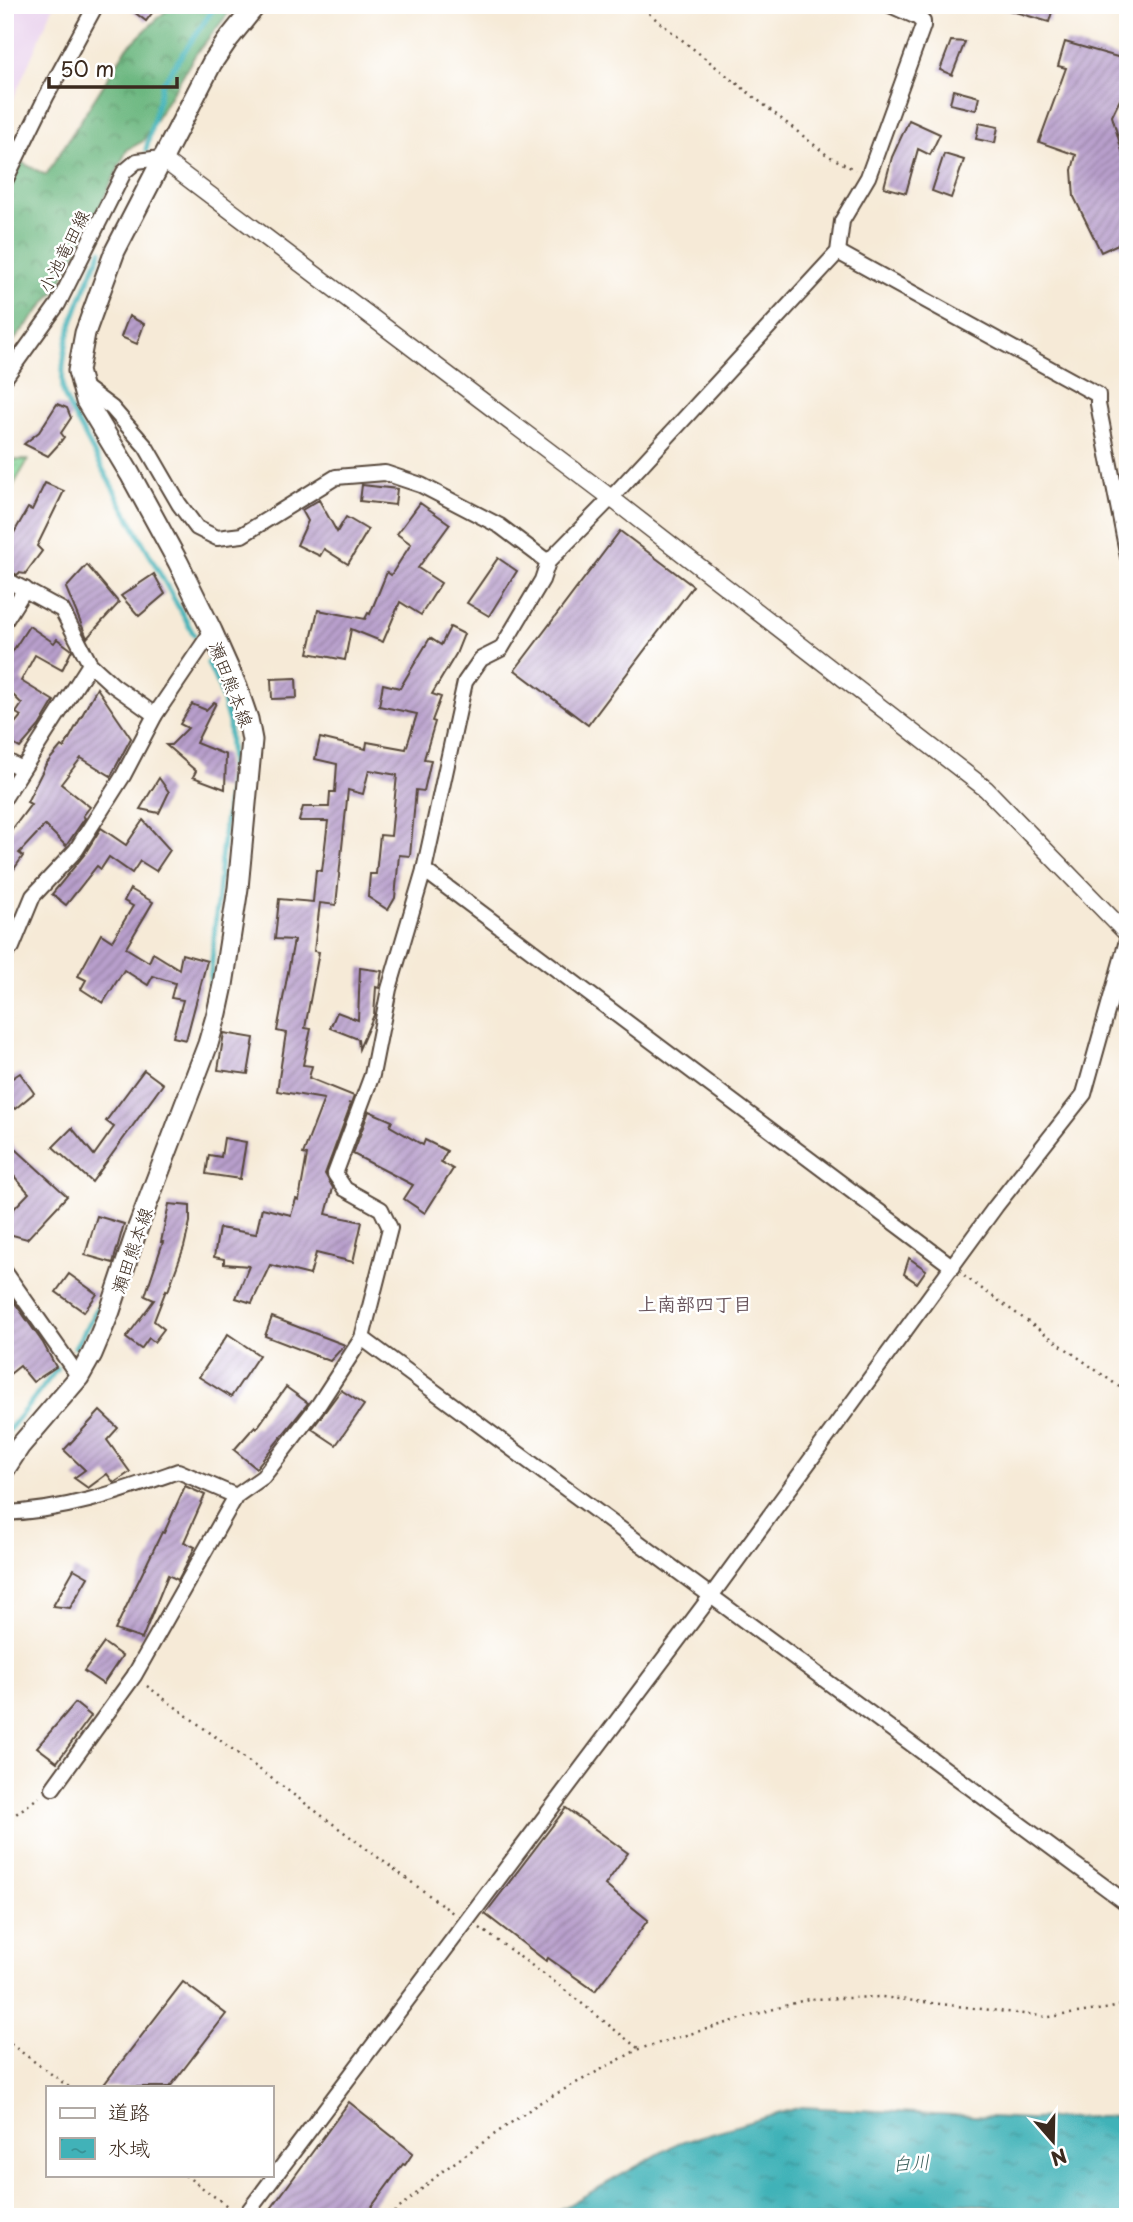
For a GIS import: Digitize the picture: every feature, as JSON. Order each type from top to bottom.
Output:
[{"type":"main road","name":"瀬田熊本線","points":[[5,1469],[20,1446],[79,1377],[110,1311],[137,1230],[208,1044],[223,985],[238,888],[252,740],[248,719],[212,631],[130,474],[95,417],[80,384],[78,371],[85,333],[115,251],[212,63],[256,5]]},
{"type":"street","points":[[5,181],[96,5]]},
{"type":"street","points":[[53,1788],[134,1676],[236,1496],[263,1476],[319,1404],[362,1338],[390,1228],[382,1209],[345,1189],[335,1174],[372,1075],[389,989],[424,870],[465,682],[481,659],[501,649],[542,580],[548,562],[611,498],[838,251],[842,221],[868,177],[923,26],[923,22],[917,17],[890,5]]},
{"type":"street","points":[[161,159],[611,498],[986,789],[1128,936],[1084,1094],[996,1206],[711,1596],[466,1920],[273,2168]]},
{"type":"street","name":"小池竜田線","points":[[5,378],[58,304],[124,172],[137,161],[161,159]]},
{"type":"street","points":[[838,251],[1098,395],[1128,557]]},
{"type":"street","points":[[80,384],[112,408],[146,447],[179,504],[197,528],[217,538],[242,535],[336,477],[384,472],[421,485],[500,526],[548,562]]},
{"type":"street","points":[[5,579],[62,610],[90,664],[113,685],[155,715]]},
{"type":"street","points":[[5,621],[24,589]]},
{"type":"street","points":[[5,953],[12,947],[33,896],[76,850],[123,776],[155,715],[212,631]]},
{"type":"street","points":[[5,797],[90,664]]},
{"type":"street","points":[[5,760],[22,769]]},
{"type":"street","points":[[424,870],[953,1268]]},
{"type":"street","points":[[5,1272],[79,1377]]},
{"type":"street","points":[[362,1338],[1128,1903]]},
{"type":"street","points":[[5,1513],[39,1511],[98,1499],[178,1471],[236,1496]]},
{"type":"street","points":[[238,2213],[267,2176]]},
{"type":"path","points":[[638,5],[827,155],[868,177]]},
{"type":"path","points":[[953,1268],[1128,1393]]},
{"type":"path","points":[[134,1676],[556,1983],[639,2049]]},
{"type":"path","points":[[5,1822],[53,1788]]},
{"type":"path","points":[[389,2217],[444,2170],[539,2103],[639,2049],[808,1999],[882,1997],[1049,2017],[1128,2003]]},
{"type":"path","points":[[5,2040],[67,2086]]},
{"type":"path","points":[[186,2176],[238,2213]]},
{"type":"shaded area","points":[[5,5],[54,5],[5,118]]},
{"type":"green space","points":[[172,5],[235,5],[195,55],[143,141],[127,150],[57,289],[5,351],[5,192],[19,161],[46,175],[127,48]]},
{"type":"green space","points":[[5,460],[28,460],[5,500]]},
{"type":"water","name":"白川","points":[[801,2107],[1030,2119],[1128,2116],[1128,2217],[1070,2217],[962,2203],[881,2217],[551,2217],[678,2143]]},
{"type":"building","points":[[125,5],[158,5],[146,21]]},
{"type":"building","points":[[1005,5],[1054,5],[1049,22],[1005,9]]},
{"type":"building","points":[[951,41],[965,42],[952,75],[940,70]]},
{"type":"building","points":[[1065,42],[1128,60],[1128,83],[1112,116],[1128,172],[1128,252],[1118,244],[1101,252],[1074,197],[1072,170],[1076,155],[1039,142],[1066,68],[1058,66]]},
{"type":"building","points":[[953,90],[979,97],[976,110],[950,104]]},
{"type":"building","points":[[909,120],[940,134],[930,155],[918,149],[906,193],[884,187],[892,157]]},
{"type":"building","points":[[979,123],[998,127],[995,143],[976,139]]},
{"type":"building","points":[[944,154],[964,160],[951,198],[932,191]]},
{"type":"building","points":[[129,316],[144,324],[137,344],[121,337]]},
{"type":"building","points":[[57,404],[67,408],[71,418],[61,433],[64,437],[48,456],[24,444],[39,432]]},
{"type":"building","points":[[45,483],[64,491],[37,546],[42,551],[25,574],[17,575],[5,569],[5,536],[11,538],[28,508],[32,510]]},
{"type":"building","points":[[362,485],[397,489],[395,505],[360,501]]},
{"type":"building","points":[[319,500],[337,532],[346,517],[368,530],[348,564],[324,549],[320,556],[297,545],[308,521],[302,510]]},
{"type":"building","points":[[420,503],[450,524],[418,568],[441,583],[421,615],[400,602],[383,642],[351,629],[345,660],[308,653],[318,610],[365,619],[368,613],[370,614],[387,572],[391,575],[411,544],[397,534]]},
{"type":"building","points":[[620,531],[693,586],[588,725],[515,670]]},
{"type":"building","points":[[498,558],[517,571],[489,616],[467,603]]},
{"type":"building","points":[[87,565],[119,603],[87,638],[66,588]]},
{"type":"building","points":[[154,574],[165,594],[139,616],[121,596]]},
{"type":"building","points":[[29,626],[54,643],[57,639],[72,650],[62,670],[35,655],[21,681],[54,701],[39,726],[20,748],[5,740],[5,735],[21,716],[16,713],[22,704],[5,687],[5,663]]},
{"type":"building","points":[[450,627],[464,634],[456,654],[432,694],[441,697],[432,721],[435,722],[424,759],[431,760],[424,791],[416,790],[410,856],[399,855],[395,898],[388,910],[368,897],[370,874],[376,874],[380,835],[391,836],[397,775],[369,770],[363,794],[348,790],[336,905],[320,903],[314,951],[319,952],[305,1028],[311,1029],[303,1065],[312,1066],[309,1078],[354,1096],[325,1174],[333,1188],[326,1214],[362,1222],[353,1262],[316,1253],[310,1275],[270,1265],[252,1303],[236,1298],[249,1266],[224,1264],[224,1259],[214,1257],[219,1228],[256,1234],[262,1208],[291,1215],[296,1199],[299,1200],[307,1155],[303,1154],[324,1099],[277,1091],[286,1033],[277,1031],[294,940],[275,939],[279,899],[313,902],[316,870],[322,871],[328,821],[299,821],[303,807],[329,807],[330,792],[335,792],[337,764],[315,759],[320,738],[366,749],[367,742],[406,749],[417,714],[379,706],[383,684],[400,688],[430,638],[441,645]]},
{"type":"building","points":[[296,678],[297,698],[272,699],[271,679]]},
{"type":"building","points":[[97,688],[131,738],[111,776],[81,758],[61,784],[90,807],[83,816],[85,818],[66,846],[45,825],[19,853],[23,856],[5,882],[5,839],[31,804],[27,802],[46,764],[61,746],[64,748]]},
{"type":"building","points":[[216,703],[196,743],[226,755],[225,789],[193,777],[196,771],[166,745],[171,745],[188,728],[180,724],[192,704],[206,710]]},
{"type":"building","points":[[159,778],[169,792],[159,813],[140,809]]},
{"type":"building","points":[[143,820],[170,850],[156,871],[140,861],[132,873],[109,857],[101,869],[97,866],[66,905],[52,894],[84,855],[101,828],[126,845]]},
{"type":"building","points":[[130,889],[153,902],[126,948],[149,962],[153,953],[179,969],[182,954],[207,961],[186,1040],[173,1037],[183,1000],[171,998],[175,983],[153,976],[148,985],[124,970],[103,1003],[81,989],[86,980],[78,976],[101,934],[112,941],[133,906],[124,901]]},
{"type":"building","points":[[360,968],[382,971],[379,988],[376,987],[374,1015],[359,1049],[358,1039],[330,1028],[337,1012],[358,1020]]},
{"type":"building","points":[[224,1033],[254,1038],[248,1074],[218,1070]]},
{"type":"building","points":[[144,1070],[163,1084],[92,1182],[53,1147],[72,1128],[94,1155],[114,1127],[106,1121]]},
{"type":"building","points":[[20,1073],[34,1093],[15,1109],[5,1100],[5,1083]]},
{"type":"building","points":[[369,1111],[392,1121],[390,1126],[423,1145],[425,1140],[447,1151],[441,1162],[453,1169],[425,1213],[404,1199],[413,1185],[353,1154]]},
{"type":"building","points":[[224,1138],[246,1142],[240,1179],[206,1174],[209,1155],[221,1157]]},
{"type":"building","points":[[5,1139],[67,1196],[27,1239],[5,1233],[5,1218],[29,1193],[5,1166]]},
{"type":"building","points":[[169,1204],[190,1206],[190,1222],[168,1291],[166,1290],[154,1321],[164,1329],[154,1342],[149,1338],[141,1349],[126,1338],[154,1300],[145,1296],[163,1242]]},
{"type":"building","points":[[97,1216],[124,1224],[113,1263],[85,1255]]},
{"type":"building","points":[[909,1258],[926,1270],[917,1283],[904,1274]]},
{"type":"building","points":[[69,1274],[97,1294],[84,1312],[56,1292]]},
{"type":"building","points":[[10,1296],[43,1343],[56,1367],[33,1382],[20,1366],[5,1378],[5,1300]]},
{"type":"building","points":[[272,1317],[345,1345],[330,1361],[265,1336]]},
{"type":"building","points":[[228,1334],[259,1355],[231,1397],[199,1377]]},
{"type":"building","points":[[286,1387],[308,1403],[256,1468],[234,1450],[255,1426],[257,1428]]},
{"type":"building","points":[[341,1390],[364,1405],[336,1445],[312,1429]]},
{"type":"building","points":[[100,1411],[118,1428],[107,1440],[130,1472],[114,1483],[107,1474],[88,1488],[74,1478],[85,1470],[64,1450]]},
{"type":"building","points":[[185,1486],[205,1495],[184,1542],[195,1547],[178,1580],[168,1575],[142,1639],[115,1630],[162,1532],[164,1533]]},
{"type":"building","points":[[74,1569],[88,1577],[70,1608],[53,1606]]},
{"type":"building","points":[[104,1643],[122,1656],[103,1684],[84,1671]]},
{"type":"building","points":[[75,1703],[91,1716],[57,1762],[37,1747]]},
{"type":"building","points":[[566,1808],[628,1853],[605,1885],[648,1920],[595,1991],[548,1958],[546,1961],[485,1914]]},
{"type":"building","points":[[183,1982],[226,2014],[171,2086],[103,2086]]},
{"type":"building","points":[[349,2102],[413,2153],[364,2217],[279,2217],[270,2210]]},
{"type":"waterway","points":[[146,150],[162,84],[216,5]]},
{"type":"waterway","points":[[101,251],[68,336],[63,372],[64,395],[194,635]]},
{"type":"waterway","points":[[207,1018],[231,771],[229,723],[220,690],[208,663]]},
{"type":"waterway","points":[[75,1347],[105,1295]]},
{"type":"waterway","points":[[5,1435],[57,1369]]},
{"type":"district","name":"上南部四丁目","points":[[695,1303]]}]
